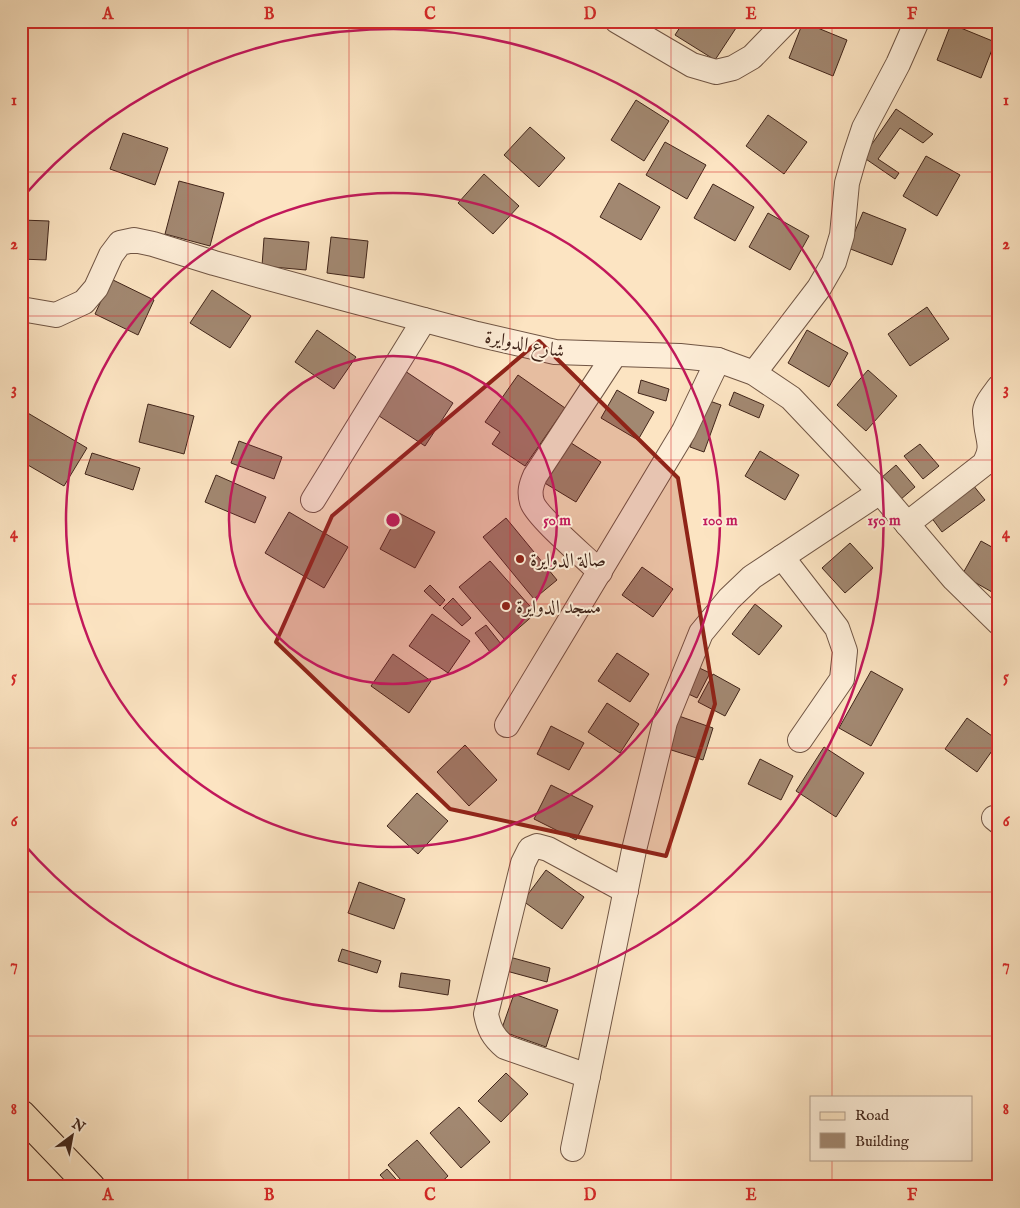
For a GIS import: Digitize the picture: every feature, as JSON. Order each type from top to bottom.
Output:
[{"type":"main road","points":[[21,1114],[91,1187]]},
{"type":"street","points":[[617,21],[692,65],[716,72],[733,68],[752,57],[787,21]]},
{"type":"street","points":[[754,373],[819,288],[834,262],[842,235],[847,183],[864,128],[898,64],[917,21]]},
{"type":"street","name":"شارع الدوايرة","points":[[21,309],[56,315],[84,302],[96,288],[110,255],[120,243],[134,240],[153,244],[214,264],[424,320],[554,352],[680,356],[718,360],[754,373],[791,398],[880,492],[954,579],[999,623]]},
{"type":"street","points":[[313,500],[424,320]]},
{"type":"street","points":[[600,572],[542,516],[533,503],[530,488],[535,476],[615,354]]},
{"type":"street","points":[[507,726],[684,431],[718,360]]},
{"type":"street","points":[[907,524],[984,464],[990,455],[991,445],[987,433],[985,411],[993,394],[999,388]]},
{"type":"street","points":[[573,1149],[626,891],[665,722],[701,633],[729,599],[752,577],[880,492]]},
{"type":"street","points":[[782,557],[837,628],[845,651],[842,679],[800,740]]},
{"type":"street","points":[[588,1076],[505,1047],[494,1038],[488,1026],[486,1014],[523,863],[530,849],[538,846],[548,849],[626,891]]},
{"type":"highlighted area","points":[[539,341],[678,478],[715,704],[666,856],[450,809],[276,642],[332,516]]},
{"type":"building","points":[[684,21],[725,21],[736,28],[715,60],[675,35]]},
{"type":"building","points":[[803,22],[847,40],[833,76],[789,58]]},
{"type":"building","points":[[951,24],[995,42],[981,78],[937,60]]},
{"type":"building","points":[[636,100],[669,121],[644,161],[611,140]]},
{"type":"building","points":[[896,109],[933,134],[923,143],[900,128],[878,159],[899,173],[895,179],[863,157]]},
{"type":"building","points":[[768,115],[807,142],[784,174],[746,146]]},
{"type":"building","points":[[530,127],[565,158],[539,187],[504,155]]},
{"type":"building","points":[[123,133],[168,148],[155,185],[110,169]]},
{"type":"building","points":[[665,142],[706,165],[687,199],[646,175]]},
{"type":"building","points":[[926,156],[960,175],[937,216],[903,196]]},
{"type":"building","points":[[484,174],[519,206],[493,234],[458,203]]},
{"type":"building","points":[[179,181],[224,193],[210,246],[165,234]]},
{"type":"building","points":[[619,183],[660,207],[641,240],[600,217]]},
{"type":"building","points":[[713,184],[754,207],[735,241],[694,218]]},
{"type":"building","points":[[863,212],[906,229],[892,265],[848,248]]},
{"type":"building","points":[[768,213],[809,236],[790,270],[749,247]]},
{"type":"building","points":[[21,220],[49,221],[46,260],[21,259]]},
{"type":"building","points":[[331,237],[368,241],[364,278],[327,273]]},
{"type":"building","points":[[264,238],[309,242],[306,270],[262,266]]},
{"type":"building","points":[[111,279],[154,300],[138,335],[95,314]]},
{"type":"building","points":[[212,290],[251,316],[230,348],[190,323]]},
{"type":"building","points":[[927,307],[949,339],[910,366],[888,334]]},
{"type":"building","points":[[317,330],[356,357],[334,389],[295,362]]},
{"type":"building","points":[[807,330],[848,353],[829,387],[788,363]]},
{"type":"building","points":[[868,370],[897,396],[866,431],[837,405]]},
{"type":"building","points":[[405,371],[453,403],[425,446],[376,414]]},
{"type":"building","points":[[518,375],[565,408],[525,466],[492,444],[500,432],[485,422]]},
{"type":"building","points":[[641,380],[669,389],[666,401],[638,393]]},
{"type":"building","points":[[617,390],[654,412],[638,440],[601,418]]},
{"type":"building","points":[[734,392],[764,405],[759,418],[729,405]]},
{"type":"building","points":[[707,400],[721,405],[704,452],[690,447]]},
{"type":"building","points":[[148,404],[194,416],[184,454],[139,442]]},
{"type":"building","points":[[21,409],[87,448],[64,486],[21,461]]},
{"type":"building","points":[[239,441],[282,457],[274,479],[231,463]]},
{"type":"building","points":[[568,441],[601,462],[576,502],[543,482]]},
{"type":"building","points":[[920,444],[939,466],[923,479],[904,456]]},
{"type":"building","points":[[760,451],[799,475],[785,500],[745,476]]},
{"type":"building","points":[[92,453],[140,468],[133,490],[85,474]]},
{"type":"building","points":[[896,465],[915,487],[900,500],[881,478]]},
{"type":"building","points":[[216,475],[266,497],[255,523],[205,502]]},
{"type":"building","points":[[973,485],[985,500],[942,532],[931,517]]},
{"type":"building","points":[[289,512],[348,547],[324,588],[265,553]]},
{"type":"building","points":[[399,513],[435,532],[415,568],[380,549]]},
{"type":"building","name":"صالة الدوايرة","points":[[506,518],[557,580],[534,599],[483,537]]},
{"type":"building","points":[[981,541],[999,551],[999,596],[962,575]]},
{"type":"building","points":[[850,543],[873,568],[845,593],[822,568]]},
{"type":"building","points":[[490,561],[536,613],[505,640],[459,587]]},
{"type":"building","points":[[642,567],[673,589],[653,617],[622,595]]},
{"type":"building","points":[[430,585],[445,600],[440,606],[424,591]]},
{"type":"building","points":[[453,598],[471,618],[462,626],[443,608]]},
{"type":"building","points":[[755,604],[782,626],[759,655],[732,634]]},
{"type":"building","points":[[432,614],[470,641],[448,673],[409,646]]},
{"type":"building","points":[[486,625],[501,644],[490,652],[475,633]]},
{"type":"building","points":[[617,653],[649,674],[630,702],[598,681]]},
{"type":"building","points":[[393,654],[431,681],[409,713],[371,686]]},
{"type":"building","points":[[693,665],[710,673],[697,698],[680,690]]},
{"type":"building","points":[[871,671],[903,689],[871,746],[839,728]]},
{"type":"building","points":[[713,674],[740,689],[725,716],[698,702]]},
{"type":"building","points":[[607,703],[639,724],[620,753],[588,732]]},
{"type":"building","points":[[676,715],[713,728],[703,760],[665,748]]},
{"type":"building","points":[[967,718],[999,741],[977,772],[945,749]]},
{"type":"building","points":[[551,726],[584,743],[569,770],[537,754]]},
{"type":"building","points":[[465,745],[497,780],[469,806],[437,772]]},
{"type":"building","points":[[824,747],[864,773],[836,817],[796,791]]},
{"type":"building","points":[[760,759],[793,776],[781,800],[748,784]]},
{"type":"building","points":[[551,785],[593,806],[576,840],[534,819]]},
{"type":"building","points":[[417,793],[448,821],[418,854],[387,826]]},
{"type":"building","points":[[546,870],[584,897],[562,929],[523,901]]},
{"type":"building","points":[[359,882],[405,899],[394,929],[348,913]]},
{"type":"building","points":[[342,949],[381,961],[377,973],[338,961]]},
{"type":"building","points":[[502,955],[550,968],[547,982],[499,969]]},
{"type":"building","points":[[401,973],[450,980],[448,995],[399,987]]},
{"type":"building","points":[[514,994],[558,1010],[546,1047],[501,1031]]},
{"type":"building","points":[[506,1073],[528,1094],[501,1122],[478,1101]]},
{"type":"building","points":[[459,1107],[490,1142],[461,1168],[430,1133]]},
{"type":"building","points":[[417,1140],[448,1176],[436,1187],[407,1187],[388,1165]]},
{"type":"building","points":[[387,1169],[403,1187],[391,1187],[380,1175]]},
{"type":"place","name":"صالة الدوايرة","points":[[520,559]]},
{"type":"place","name":"مسجد الدوايرة","points":[[506,606]]}]
